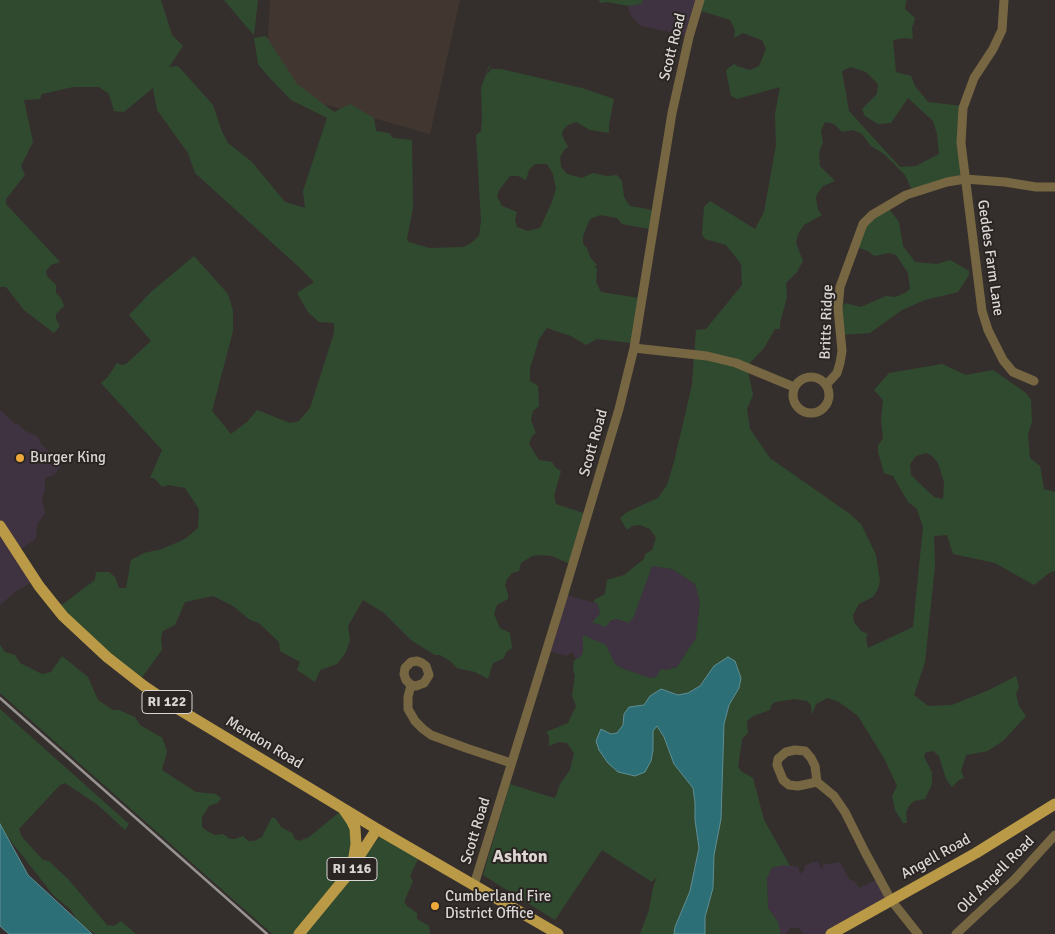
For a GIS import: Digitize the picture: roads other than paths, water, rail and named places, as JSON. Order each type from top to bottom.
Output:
[{"type":"main road","name":"Mendon Road","points":[[0,526],[24,566],[49,600],[76,629],[133,678],[170,704],[377,829],[558,934]]},
{"type":"main road","points":[[338,804],[349,816],[355,828],[356,844],[352,868]]},
{"type":"main road","name":"Angell Road","points":[[831,934],[1009,833],[1055,804]]},
{"type":"main road","name":"RI 116","points":[[299,934],[352,868],[377,829]]},
{"type":"street","name":"Scott Road","points":[[474,885],[562,600],[634,348],[672,113],[689,37],[700,0]]},
{"type":"street","name":"Geddes Farm Lane","points":[[1004,0],[1002,30],[994,49],[974,78],[963,108],[961,143],[979,295],[988,330],[995,348],[1013,372],[1034,381]]},
{"type":"street","name":"Britts Ridge","points":[[826,385],[837,373],[842,351],[838,308],[840,287],[863,224],[872,215],[906,195],[947,182],[965,179],[1036,187],[1055,187]]},
{"type":"street","points":[[634,348],[706,356],[736,363],[794,387]]},
{"type":"street","name":"Britts Ridge","points":[[813,376],[820,379],[826,385],[829,392],[828,401],[823,408],[816,412],[808,413],[800,410],[794,404],[792,396],[798,381],[805,377],[813,376]]},
{"type":"street","points":[[411,685],[408,709],[414,721],[423,729],[432,735],[511,764]]},
{"type":"street","points":[[817,782],[798,786],[789,785],[783,780],[780,773],[777,765],[778,759],[786,752],[795,750],[804,751],[812,758],[817,782],[834,796],[845,812],[891,900],[918,934]]},
{"type":"street","name":"Old Angell Road","points":[[956,934],[1015,879],[1055,835]]},
{"type":"water","points":[[728,657],[735,661],[741,678],[739,688],[729,705],[724,724],[721,819],[714,855],[713,888],[705,917],[705,934],[674,934],[675,927],[690,891],[699,848],[693,788],[674,764],[664,737],[657,726],[653,731],[651,761],[645,772],[635,776],[618,772],[608,763],[599,750],[596,741],[601,729],[611,734],[617,733],[623,725],[624,714],[629,707],[644,705],[650,696],[661,689],[678,695],[688,693],[700,686],[714,666]]},
{"type":"water","points":[[0,824],[28,875],[92,934],[9,934],[0,926]]},
{"type":"railway","points":[[0,698],[267,934]]},
{"type":"place","name":"Burger King","points":[[20,458]]},
{"type":"place","name":"Cumberland Fire District Office","points":[[435,906]]},
{"type":"district","name":"Ashton","points":[[520,857]]}]
